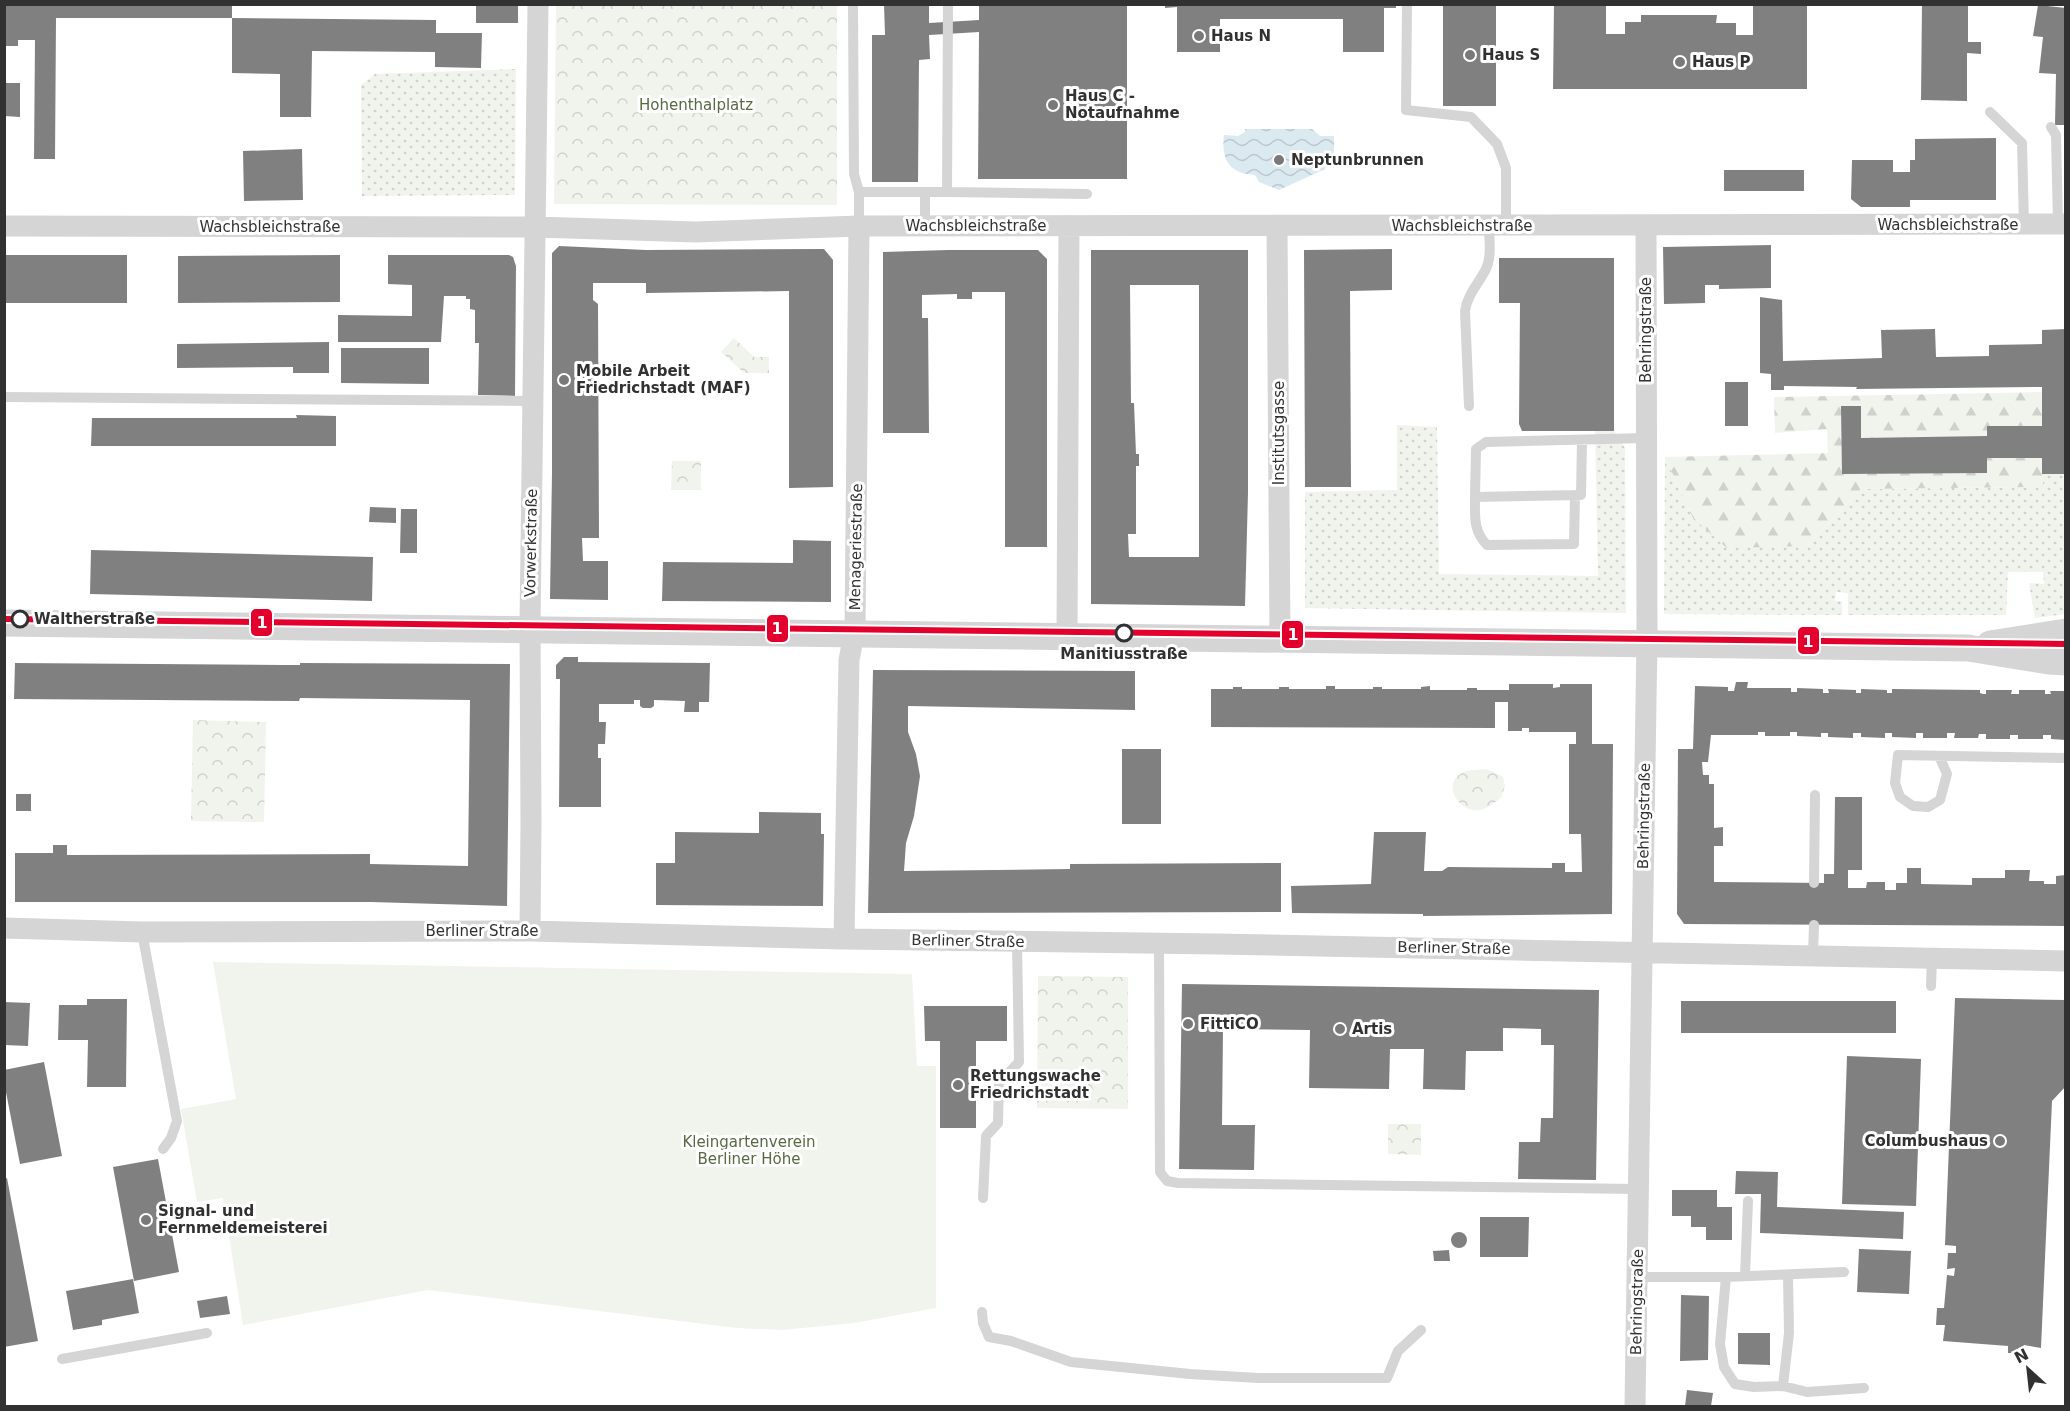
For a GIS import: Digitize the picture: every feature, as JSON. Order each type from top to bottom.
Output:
[{"type":"street","points":[[537,4],[536,227],[696,231],[859,226]]},
{"type":"street","name":"Wachsbleichstraße","points":[[859,226],[2062,224]]},
{"type":"street","name":"Wachsbleichstraße","points":[[4,226],[536,227]]},
{"type":"street","name":"Menageriestraße","points":[[844,939],[849,660],[855,633],[859,226]]},
{"type":"street","points":[[1067,636],[1069,226]]},
{"type":"street","name":"Institutsgasse","points":[[1277,226],[1280,639]]},
{"type":"street","name":"Behringstraße","points":[[1635,1407],[1647,643],[1646,226]]},
{"type":"street","name":"Vorwerkstraße","points":[[530,931],[530,629],[536,227]]},
{"type":"street","points":[[4,623],[1968,648],[2066,662]]},
{"type":"street","points":[[1968,648],[2066,632]]},
{"type":"street","name":"Berliner Straße","points":[[4,928],[142,932],[530,931],[844,939],[2066,961]]},
{"type":"lane","points":[[853,4],[854,174],[859,192],[859,226]]},
{"type":"lane","points":[[947,192],[948,4]]},
{"type":"lane","points":[[1407,4],[1406,110],[1471,117],[1497,144],[1506,168],[1497,226],[1489,259],[1466,302],[1464,311],[1469,406]]},
{"type":"lane","points":[[1990,112],[2022,143],[2024,225]]},
{"type":"lane","points":[[2051,127],[2056,135],[2062,224]]},
{"type":"lane","points":[[859,192],[1087,194]]},
{"type":"lane","points":[[925,192],[925,226]]},
{"type":"lane","points":[[4,397],[533,401]]},
{"type":"lane","points":[[1575,495],[1574,544],[1487,545],[1479,537],[1475,527],[1476,449],[1486,442],[1646,438]]},
{"type":"lane","points":[[1475,497],[1581,495],[1582,440]]},
{"type":"lane","points":[[1939,756],[1947,774],[1940,800],[1928,807],[1912,806],[1900,797],[1895,783],[1898,755],[2066,758]]},
{"type":"lane","points":[[1814,883],[1815,795]]},
{"type":"lane","points":[[1814,925],[1814,955]]},
{"type":"lane","points":[[142,932],[177,1121],[171,1138],[163,1149]]},
{"type":"lane","points":[[983,1198],[987,1136],[998,1123],[999,1083],[1019,1062],[1017,941]]},
{"type":"lane","points":[[1159,943],[1159,1164],[1160,1172],[1167,1181],[1178,1183],[1638,1189]]},
{"type":"lane","points":[[1931,986],[1932,958]]},
{"type":"lane","points":[[1745,1276],[1748,1201]]},
{"type":"lane","points":[[1637,1276],[1726,1277],[1844,1272]]},
{"type":"lane","points":[[1783,1386],[1789,1333],[1788,1275]]},
{"type":"lane","points":[[1726,1277],[1720,1344],[1724,1366],[1734,1384],[1754,1387],[1783,1386],[1807,1392],[1864,1388]]},
{"type":"lane","points":[[982,1312],[983,1323],[989,1337],[1011,1341],[1071,1362],[1190,1374],[1258,1378],[1387,1378],[1398,1351],[1421,1330]]},
{"type":"lane","points":[[62,1359],[207,1333]]},
{"type":"green space","name":"Hohenthalplatz","points":[[556,5],[837,5],[837,205],[554,204]]},
{"type":"green space","points":[[516,69],[515,195],[362,196],[361,85],[375,74]]},
{"type":"green space","points":[[734,338],[754,357],[769,357],[769,373],[744,373],[721,352]]},
{"type":"green space","points":[[2042,392],[2043,487],[1861,489],[1807,546],[1727,548],[1693,518],[1665,457],[1828,453],[1827,429],[1775,433],[1774,397]]},
{"type":"green space","points":[[1397,425],[1437,427],[1439,574],[1598,576],[1595,431],[1614,431],[1625,448],[1626,613],[1305,608],[1305,492],[1397,490]]},
{"type":"green space","points":[[1665,457],[1693,518],[1807,546],[1861,489],[2042,487],[2042,474],[2065,474],[2065,614],[2035,618],[2029,583],[2044,584],[2043,572],[2008,572],[2006,615],[1848,615],[1848,593],[1836,592],[1835,601],[1842,601],[1842,615],[1664,614]]},
{"type":"green space","points":[[672,461],[701,461],[701,490],[671,490]]},
{"type":"green space","points":[[193,720],[266,722],[264,822],[191,821]]},
{"type":"green space","points":[[1487,769],[1503,777],[1505,786],[1501,798],[1480,810],[1465,807],[1455,797],[1453,784],[1456,778],[1468,771]]},
{"type":"green space","name":"Kleingartenverein Berliner Höhe","points":[[213,962],[912,974],[917,1066],[936,1066],[936,1308],[854,1323],[782,1330],[737,1328],[428,1290],[243,1325],[223,1198],[197,1202],[181,1109],[236,1099]]},
{"type":"green space","points":[[1038,976],[1128,977],[1128,1109],[1037,1108]]},
{"type":"green space","points":[[1388,1124],[1421,1124],[1421,1155],[1388,1154]]},
{"type":"water","name":"Neptunbrunnen","points":[[1245,129],[1312,129],[1320,136],[1334,136],[1334,152],[1325,169],[1279,190],[1259,182],[1255,175],[1246,174],[1229,164],[1224,152],[1224,135],[1238,136],[1245,132]]},
{"type":"building","points":[[4,4],[232,4],[232,18],[56,18],[55,159],[34,159],[35,40],[18,40],[18,46],[4,46]]},
{"type":"building","name":"Haus C - Notaufnahme","points":[[884,4],[929,4],[929,23],[979,20],[979,4],[1127,4],[1127,179],[978,179],[979,32],[929,35],[930,59],[919,60],[918,182],[872,182],[872,35],[885,35]]},
{"type":"building","name":"Haus N","points":[[1165,4],[1396,4],[1396,8],[1384,8],[1384,52],[1343,52],[1343,19],[1220,19],[1220,52],[1177,52],[1177,7],[1165,8]]},
{"type":"building","name":"Haus S","points":[[1443,4],[1496,4],[1496,106],[1443,106]]},
{"type":"building","name":"Haus P","points":[[1554,4],[1606,4],[1606,34],[1625,34],[1625,22],[1641,22],[1641,15],[1717,15],[1716,23],[1736,23],[1736,35],[1753,35],[1753,4],[1807,4],[1807,89],[1553,89]]},
{"type":"building","points":[[1922,4],[1968,4],[1968,42],[1981,42],[1981,54],[1967,53],[1967,101],[1921,100]]},
{"type":"building","points":[[476,5],[518,5],[518,23],[476,23]]},
{"type":"building","points":[[2038,5],[2066,8],[2066,125],[2055,125],[2056,74],[2039,73],[2043,37],[2033,36]]},
{"type":"building","points":[[232,18],[436,20],[436,33],[482,33],[481,68],[435,67],[435,52],[312,51],[311,117],[280,117],[280,74],[232,73]]},
{"type":"building","points":[[4,83],[20,83],[20,117],[4,116]]},
{"type":"building","points":[[1996,138],[1996,200],[1910,200],[1910,207],[1861,207],[1851,199],[1852,160],[1893,160],[1893,172],[1910,172],[1910,160],[1915,160],[1915,139]]},
{"type":"building","points":[[302,149],[303,200],[244,201],[243,151]]},
{"type":"building","points":[[1724,170],[1804,170],[1804,191],[1724,191]]},
{"type":"building","points":[[1771,245],[1771,288],[1719,289],[1719,285],[1705,285],[1705,303],[1664,304],[1663,247]]},
{"type":"building","points":[[559,246],[646,250],[824,249],[833,260],[833,487],[789,488],[789,291],[646,293],[646,283],[593,283],[593,300],[598,304],[599,538],[582,538],[583,561],[608,561],[608,600],[550,599],[552,253]]},
{"type":"building","points":[[1392,249],[1392,290],[1350,291],[1351,487],[1305,487],[1304,250]]},
{"type":"building","points":[[1038,250],[1047,259],[1047,547],[1005,547],[1005,292],[972,292],[972,299],[957,299],[957,294],[922,295],[922,318],[928,318],[929,433],[883,433],[883,252]]},
{"type":"building","points":[[1091,250],[1248,250],[1248,493],[1245,606],[1091,604]],"holes":[[[1130,285],[1199,285],[1199,557],[1129,557],[1128,534],[1136,534],[1136,466],[1139,466],[1139,454],[1136,454],[1134,403],[1131,403]]]},
{"type":"building","points":[[4,255],[127,255],[127,303],[4,303]]},
{"type":"building","points":[[340,255],[340,302],[178,303],[178,256]]},
{"type":"building","points":[[388,255],[509,255],[513,257],[516,266],[515,396],[478,395],[479,343],[475,343],[475,310],[470,309],[470,299],[466,299],[466,296],[444,296],[441,342],[338,342],[338,315],[412,316],[412,285],[388,284]]},
{"type":"building","points":[[1499,258],[1614,258],[1614,431],[1522,431],[1519,424],[1520,303],[1499,303]]},
{"type":"building","points":[[1760,297],[1782,300],[1783,361],[1882,358],[1881,330],[1935,329],[1936,357],[1989,356],[1989,345],[2042,344],[2042,330],[2066,329],[2066,474],[2042,474],[2042,458],[1987,458],[1987,473],[1842,474],[1841,406],[1861,406],[1861,438],[1987,436],[1987,426],[2042,426],[2042,387],[1856,389],[1857,387],[1784,386],[1784,390],[1771,390],[1771,374],[1760,373]]},
{"type":"building","points":[[329,342],[329,373],[293,373],[293,367],[177,368],[177,344]]},
{"type":"building","points":[[341,348],[429,348],[429,384],[341,383]]},
{"type":"building","points":[[1725,382],[1748,382],[1748,426],[1725,426]]},
{"type":"building","points":[[296,415],[336,416],[336,446],[91,446],[92,418],[297,418]]},
{"type":"building","points":[[370,507],[396,508],[396,523],[369,522]]},
{"type":"building","points":[[401,509],[417,509],[417,553],[400,553]]},
{"type":"building","points":[[793,540],[831,541],[831,602],[662,601],[663,562],[793,563]]},
{"type":"building","points":[[91,550],[373,557],[372,601],[90,594]]},
{"type":"building","points":[[564,657],[578,657],[578,662],[710,663],[709,702],[699,702],[699,712],[684,712],[685,701],[654,700],[654,706],[651,708],[640,706],[640,700],[634,700],[634,704],[599,704],[599,722],[606,722],[605,744],[598,744],[598,758],[601,758],[601,807],[559,807],[560,679],[556,679],[556,665]]},
{"type":"building","points":[[15,663],[510,664],[507,906],[371,902],[15,902],[15,853],[53,853],[53,845],[67,845],[67,855],[370,854],[370,864],[468,866],[470,700],[14,699]]},
{"type":"building","points":[[873,670],[1135,671],[1135,710],[908,706],[908,732],[916,754],[920,776],[914,816],[906,843],[904,871],[1070,869],[1070,864],[1281,863],[1281,912],[868,913]]},
{"type":"building","points":[[1736,682],[1748,682],[1747,688],[1791,688],[1791,692],[1797,692],[1797,688],[1823,689],[1823,693],[1829,693],[1828,689],[1856,690],[1856,693],[1861,693],[1861,689],[1887,690],[1887,693],[1892,693],[1892,689],[1980,690],[1983,694],[1986,694],[1986,690],[2012,690],[2011,694],[2019,694],[2019,690],[2045,690],[2045,694],[2051,694],[2050,691],[2066,691],[2066,740],[2051,739],[2051,735],[2043,735],[2043,739],[2018,739],[2018,735],[2010,735],[2010,739],[1986,739],[1986,734],[1979,734],[1978,738],[1954,738],[1955,733],[1947,733],[1947,738],[1923,738],[1923,733],[1916,733],[1916,738],[1892,737],[1892,733],[1885,733],[1885,738],[1861,737],[1861,733],[1853,733],[1853,738],[1828,737],[1828,733],[1821,733],[1821,737],[1797,736],[1797,732],[1790,732],[1790,736],[1765,736],[1765,732],[1758,732],[1758,735],[1711,735],[1708,762],[1702,762],[1703,775],[1709,775],[1709,784],[1714,784],[1714,828],[1723,827],[1723,846],[1714,846],[1714,882],[1824,883],[1824,874],[1834,874],[1835,797],[1862,797],[1862,870],[1848,870],[1848,888],[1866,888],[1867,882],[1885,882],[1885,890],[1896,890],[1896,883],[1907,883],[1907,868],[1921,868],[1921,884],[1972,885],[1972,878],[2005,878],[2005,870],[2030,870],[2029,881],[2044,881],[2044,884],[2056,884],[2056,876],[2066,875],[2066,926],[1684,924],[1677,914],[1678,749],[1693,749],[1695,686],[1728,687],[1728,691],[1734,691]]},
{"type":"building","points":[[1509,684],[1553,684],[1553,688],[1560,687],[1560,684],[1592,684],[1592,744],[1613,744],[1612,914],[1423,916],[1423,914],[1292,913],[1291,886],[1371,884],[1374,832],[1426,832],[1424,871],[1442,871],[1448,867],[1552,868],[1552,863],[1565,863],[1565,872],[1582,872],[1581,834],[1569,834],[1569,744],[1576,744],[1576,732],[1529,732],[1529,728],[1522,728],[1522,731],[1508,731],[1508,702],[1495,702],[1495,728],[1211,727],[1211,689],[1289,687],[1289,689],[1326,689],[1326,686],[1335,686],[1335,689],[1382,687],[1382,689],[1421,689],[1421,687],[1430,686],[1430,690],[1477,688],[1477,690],[1509,690]]},
{"type":"building","points":[[1122,749],[1161,749],[1161,824],[1122,824]]},
{"type":"building","points":[[16,794],[31,794],[31,811],[16,811]]},
{"type":"building","points":[[759,812],[821,813],[821,834],[824,834],[823,906],[656,905],[656,863],[675,863],[675,832],[759,833]]},
{"type":"building","points":[[1182,984],[1599,990],[1596,1180],[1518,1179],[1519,1142],[1540,1142],[1541,1118],[1553,1118],[1554,1045],[1541,1045],[1541,1029],[1503,1028],[1503,1051],[1466,1051],[1465,1090],[1423,1089],[1424,1049],[1390,1049],[1389,1089],[1309,1088],[1310,1030],[1223,1029],[1222,1125],[1255,1125],[1254,1170],[1179,1169]]},
{"type":"building","name":"Columbushaus","points":[[1955,998],[2066,1000],[2066,1086],[2052,1101],[2041,1348],[2024,1345],[2024,1353],[2008,1353],[2008,1346],[1943,1341],[1945,1325],[1936,1325],[1937,1308],[1944,1308],[1947,1275],[1954,1276],[1955,1268],[1947,1269],[1948,1253],[1956,1253],[1956,1246],[1945,1245]]},
{"type":"building","points":[[87,999],[127,999],[126,1087],[87,1087],[88,1040],[58,1040],[59,1005],[87,1005]]},
{"type":"building","points":[[1681,1001],[1896,1001],[1896,1033],[1681,1033]]},
{"type":"building","points":[[4,1002],[30,1003],[28,1046],[4,1045]]},
{"type":"building","name":"Rettungswache Friedrichstadt","points":[[924,1006],[1007,1006],[1007,1041],[976,1041],[976,1128],[940,1128],[940,1041],[925,1041]]},
{"type":"building","points":[[1847,1056],[1921,1059],[1916,1206],[1842,1204]]},
{"type":"building","points":[[44,1062],[62,1156],[20,1164],[4,1082],[4,1070]]},
{"type":"building","name":"Signal- und Fernmeldemeisterei","points":[[158,1159],[179,1272],[134,1281],[113,1167]]},
{"type":"building","points":[[1736,1171],[1778,1172],[1777,1207],[1904,1212],[1903,1239],[1760,1233],[1761,1194],[1735,1194]]},
{"type":"building","points":[[7,1178],[38,1341],[4,1347],[4,1179]]},
{"type":"building","points":[[1672,1190],[1717,1190],[1717,1207],[1732,1207],[1732,1240],[1706,1240],[1706,1227],[1691,1227],[1691,1216],[1672,1216]]},
{"type":"building","points":[[1480,1217],[1529,1217],[1528,1257],[1480,1257]]},
{"type":"building","points":[[1456,1232],[1462,1232],[1467,1240],[1465,1246],[1456,1248],[1451,1243],[1451,1237]]},
{"type":"building","points":[[1859,1249],[1911,1251],[1909,1294],[1857,1292]]},
{"type":"building","points":[[1449,1250],[1450,1261],[1434,1261],[1433,1251]]},
{"type":"building","points":[[133,1279],[139,1313],[102,1320],[102,1325],[73,1330],[66,1291]]},
{"type":"building","points":[[1681,1295],[1709,1296],[1708,1360],[1680,1361]]},
{"type":"building","points":[[227,1296],[230,1314],[200,1318],[197,1301]]},
{"type":"building","points":[[1738,1333],[1770,1333],[1770,1365],[1738,1364]]},
{"type":"building","points":[[1687,1390],[1713,1393],[1711,1406],[1685,1406]]},
{"type":"transit line","name":"1","points":[[4,619],[2066,644]]},
{"type":"place","name":"Haus N","points":[[1199,36]]},
{"type":"place","name":"Haus S","points":[[1470,55]]},
{"type":"place","name":"Haus P","points":[[1680,62]]},
{"type":"place","name":"Haus C - Notaufnahme","points":[[1053,105]]},
{"type":"place","name":"Neptunbrunnen","points":[[1279,160]]},
{"type":"place","name":"Mobile Arbeit Friedrichstadt (MAF)","points":[[564,380]]},
{"type":"place","name":"Waltherstraße","points":[[20,619]]},
{"type":"place","name":"Manitiusstraße","points":[[1124,633]]},
{"type":"place","name":"FittiCO","points":[[1188,1024]]},
{"type":"place","name":"Artis","points":[[1340,1029]]},
{"type":"place","name":"Rettungswache Friedrichstadt","points":[[958,1085]]},
{"type":"place","name":"Columbushaus","points":[[2000,1141]]},
{"type":"place","name":"Signal- und Fernmeldemeisterei","points":[[146,1220]]}]
